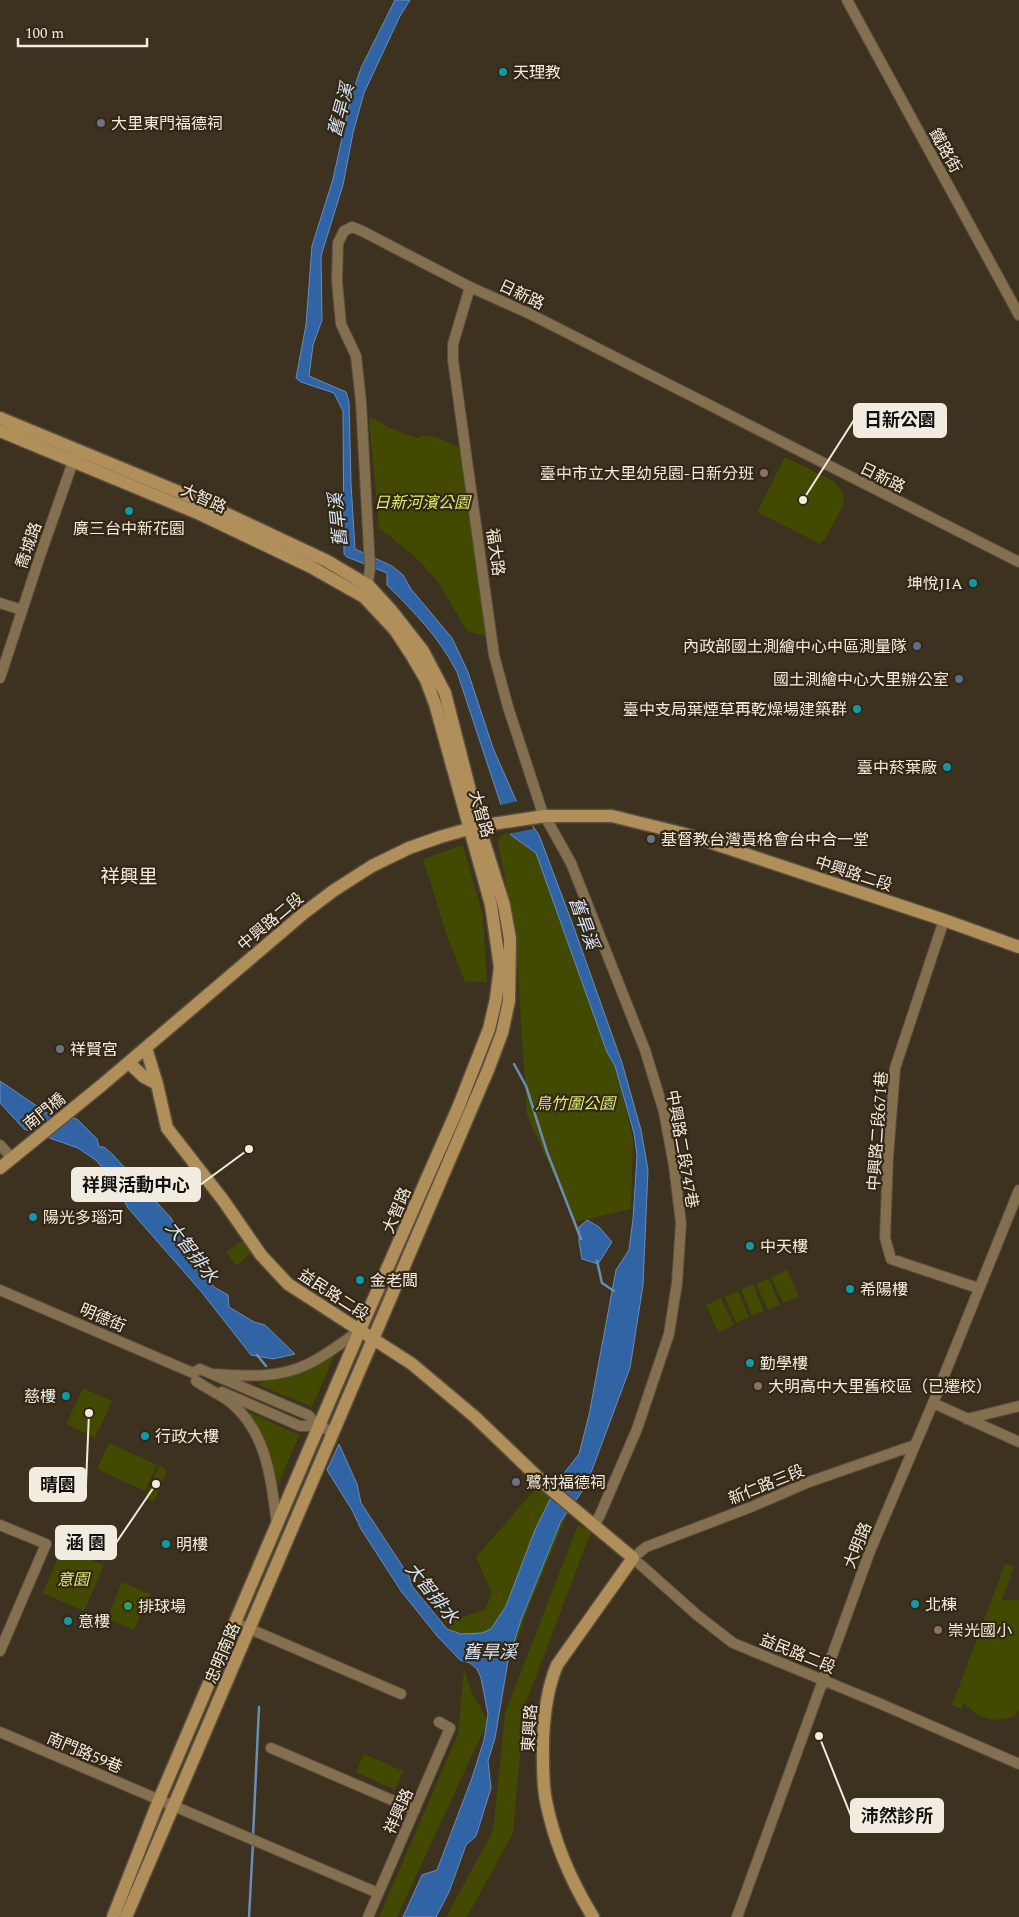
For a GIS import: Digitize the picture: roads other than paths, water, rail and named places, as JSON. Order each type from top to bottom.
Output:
[{"type":"street","name":"鐵路街","points":[[847,0],[1019,315]]},
{"type":"street","name":"日新路","points":[[367,592],[370,568],[361,402],[356,356],[341,324],[337,281],[337,255],[340,236],[344,231],[352,227],[470,288],[528,313],[1019,562]]},
{"type":"street","name":"福大路","points":[[470,288],[453,344],[453,360],[485,579],[494,655],[524,761],[545,816]]},
{"type":"street","name":"大智路","points":[[0,418],[75,456],[367,592],[395,630],[426,680],[435,704],[474,827],[504,905],[510,939],[509,1001],[502,1033],[484,1080],[346,1401]]},
{"type":"street","name":"大智路","points":[[0,431],[75,456]]},
{"type":"street","name":"喬城路","points":[[0,678],[75,456]]},
{"type":"street","points":[[0,603],[22,610]]},
{"type":"street","name":"中興路二段","points":[[90,1096],[304,913],[333,891],[372,866],[409,848],[474,827],[501,822],[545,816],[612,816],[685,834],[944,920],[1019,947]]},
{"type":"street","name":"中興路二段747巷","points":[[545,816],[571,863],[589,905],[645,1050],[664,1112],[674,1166],[681,1222],[678,1284],[667,1341],[629,1451],[600,1515],[594,1524]]},
{"type":"street","name":"大智路","points":[[319,1426],[458,1108],[490,1029],[499,974],[498,951],[491,905],[474,827]]},
{"type":"street","name":"中興路二段671巷","points":[[944,920],[895,1068],[888,1157],[885,1238],[890,1260],[978,1288]]},
{"type":"street","name":"益民路二段","points":[[146,1048],[167,1128],[223,1200],[261,1255],[288,1284],[412,1364],[461,1405],[548,1487],[594,1524],[697,1615],[733,1643],[1019,1764]]},
{"type":"street","points":[[128,1063],[144,1077],[157,1084]]},
{"type":"street","name":"南門橋","points":[[0,1168],[90,1096]]},
{"type":"street","points":[[0,1145],[16,1155]]},
{"type":"street","name":"大明路","points":[[737,1917],[870,1551],[933,1403],[1019,1190]]},
{"type":"street","name":"明德街","points":[[0,1290],[300,1426],[319,1426]]},
{"type":"street","points":[[212,1374],[261,1376],[302,1367],[360,1330]]},
{"type":"street","name":"明德街","points":[[194,1377],[200,1369],[308,1415],[319,1426],[333,1432]]},
{"type":"street","points":[[194,1377],[226,1400],[245,1418],[252,1428],[267,1461],[277,1526]]},
{"type":"street","name":"忠明南路","points":[[126,1917],[346,1401]]},
{"type":"street","points":[[933,1403],[1019,1442]]},
{"type":"street","points":[[967,1419],[1019,1406]]},
{"type":"street","name":"忠明南路","points":[[113,1917],[159,1800],[319,1426]]},
{"type":"street","name":"新仁路三段","points":[[633,1558],[646,1547],[751,1507],[809,1482],[914,1445]]},
{"type":"street","points":[[0,1525],[46,1544],[0,1651]]},
{"type":"street","name":"東興路","points":[[593,1917],[570,1876],[546,1801],[543,1753],[545,1713],[550,1681],[557,1665],[633,1558]]},
{"type":"street","points":[[236,1623],[400,1694]]},
{"type":"street","name":"祥興路","points":[[368,1917],[450,1728],[439,1722]]},
{"type":"street","name":"南門路59巷","points":[[0,1732],[378,1893]]},
{"type":"street","points":[[271,1748],[415,1810]]},
{"type":"water","name":"舊旱溪","points":[[395,0],[410,0],[400,16],[364,93],[353,133],[343,185],[321,256],[322,320],[313,345],[309,376],[346,392],[349,402],[355,549],[392,566],[403,575],[411,589],[452,638],[468,672],[493,748],[518,805],[539,835],[622,1063],[641,1130],[648,1170],[643,1285],[630,1368],[586,1486],[561,1521],[521,1620],[508,1661],[495,1738],[488,1761],[491,1788],[476,1836],[466,1845],[449,1892],[436,1917],[403,1917],[422,1875],[437,1870],[472,1778],[484,1740],[488,1714],[481,1678],[477,1669],[470,1663],[460,1660],[438,1637],[401,1591],[361,1529],[352,1510],[327,1470],[339,1444],[357,1484],[361,1503],[409,1576],[412,1586],[447,1629],[461,1634],[482,1633],[491,1629],[506,1606],[535,1530],[561,1477],[579,1454],[589,1415],[616,1270],[629,1250],[637,1156],[634,1133],[615,1066],[607,1052],[536,853],[511,835],[457,672],[434,636],[387,585],[387,573],[347,557],[344,554],[343,411],[334,393],[301,382],[296,378],[306,325],[312,246],[333,179],[351,97],[361,68]]},
{"type":"water","points":[[0,1081],[50,1115],[77,1119],[97,1139],[99,1147],[104,1147],[113,1155],[171,1218],[180,1236],[210,1267],[212,1271],[209,1280],[214,1287],[228,1295],[229,1307],[254,1322],[265,1325],[295,1354],[273,1359],[251,1355],[200,1290],[128,1208],[119,1190],[97,1161],[78,1148],[24,1129],[0,1103]]},
{"type":"water","points":[[587,1220],[599,1227],[612,1242],[598,1264],[582,1259],[579,1227]]},
{"type":"waterway","points":[[514,1064],[526,1086],[547,1152],[581,1239]]},
{"type":"waterway","points":[[597,1261],[602,1283],[614,1291]]},
{"type":"waterway","name":"大智排水","points":[[257,1355],[266,1366]]},
{"type":"waterway","points":[[253,1837],[259,1707]]},
{"type":"waterway","points":[[249,1917],[253,1843]]},
{"type":"place","name":"天理教","points":[[503,72]]},
{"type":"place","name":"大里東門福德祠","points":[[101,123]]},
{"type":"place","name":"臺中市立大里幼兒園-日新分班","points":[[764,473]]},
{"type":"place","name":"日新公園","points":[[803,500]]},
{"type":"place","name":"廣三台中新花園","points":[[129,511]]},
{"type":"place","name":"坤悅JIA","points":[[973,583]]},
{"type":"place","name":"內政部國土測繪中心中區測量隊","points":[[917,646]]},
{"type":"place","name":"國土測繪中心大里辦公室","points":[[959,679]]},
{"type":"place","name":"臺中支局葉煙草再乾燥場建築群","points":[[857,709]]},
{"type":"place","name":"臺中菸葉廠","points":[[947,767]]},
{"type":"place","name":"基督教台灣貴格會台中合一堂","points":[[651,839]]},
{"type":"place","name":"祥賢宮","points":[[60,1049]]},
{"type":"place","name":"祥興活動中心","points":[[249,1149]]},
{"type":"place","name":"陽光多瑙河","points":[[33,1217]]},
{"type":"place","name":"中天樓","points":[[750,1246]]},
{"type":"place","name":"金老闆","points":[[360,1280]]},
{"type":"place","name":"希陽樓","points":[[850,1289]]},
{"type":"place","name":"勤學樓","points":[[750,1363]]},
{"type":"place","name":"大明高中大里舊校區（已遷校）","points":[[758,1386]]},
{"type":"place","name":"慈樓","points":[[66,1396]]},
{"type":"place","name":"晴園","points":[[89,1413]]},
{"type":"place","name":"行政大樓","points":[[145,1436]]},
{"type":"place","name":"鷺村福德祠","points":[[516,1482]]},
{"type":"place","name":"涵 園","points":[[156,1484]]},
{"type":"place","name":"明樓","points":[[166,1544]]},
{"type":"place","name":"北棟","points":[[915,1604]]},
{"type":"place","name":"排球場","points":[[128,1606]]},
{"type":"place","name":"意樓","points":[[68,1621]]},
{"type":"place","name":"崇光國小","points":[[938,1630]]},
{"type":"place","name":"沛然診所","points":[[819,1736]]},
{"type":"district","name":"祥興里","points":[[129,876]]},
{"type":"park label","name":"日新河濱公園","points":[[422,502]]},
{"type":"park label","name":"鳥竹圍公園","points":[[575,1103]]},
{"type":"park label","name":"意園","points":[[73,1579]]}]
